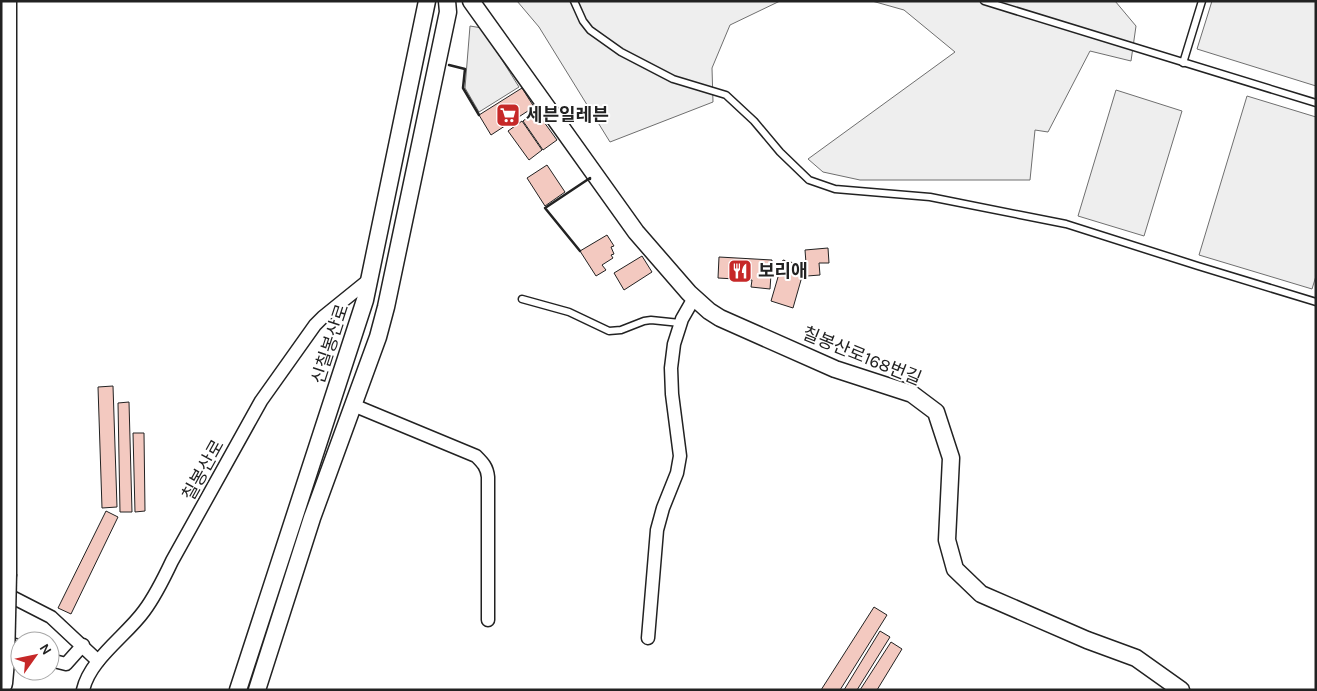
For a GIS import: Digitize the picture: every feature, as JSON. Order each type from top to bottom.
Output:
[{"type":"highway","points":[[1,684],[5,1]]},
{"type":"street","name":"신칠봉산로","points":[[238,690],[365,300],[427,1]]},
{"type":"street","points":[[256,690],[312,518],[378,337],[386,307],[448,12],[447,1]]},
{"type":"street","name":"칠봉산로168번길","points":[[471,1],[636,232],[694,298],[720,318],[835,369],[912,394],[936,412],[951,458],[947,540],[954,569],[981,594],[1087,640],[1136,658],[1180,690]]},
{"type":"street","name":"칠봉산로","points":[[83,690],[85,680],[98,661],[144,612],[162,584],[172,561],[261,402],[303,341],[323,317],[370,279]]},
{"type":"street","points":[[648,638],[657,530],[663,508],[677,473],[680,456],[672,394],[671,368],[674,344],[680,323],[694,298]]},
{"type":"street","points":[[353,405],[476,456],[487,469],[488,620]]},
{"type":"street","points":[[3,585],[10,596],[51,617],[98,661]]},
{"type":"street","points":[[60,662],[66,664],[83,645]]},
{"type":"lane","points":[[574,1],[583,21],[590,30],[621,52],[673,79],[726,95],[754,121],[780,152],[809,180],[835,188],[930,197],[1066,224],[1316,302]]},
{"type":"lane","points":[[984,1],[1316,104]]},
{"type":"lane","points":[[1183,63],[1202,1]]},
{"type":"lane","points":[[522,299],[569,312],[609,331],[621,330],[651,320],[680,323]]},
{"type":"shaded area","points":[[517,1],[780,1],[730,25],[712,68],[713,102],[610,142],[539,27]]},
{"type":"shaded area","points":[[872,1],[1115,1],[1136,26],[1131,61],[1090,51],[1048,132],[1035,130],[1030,180],[860,180],[823,172],[808,159],[955,52],[904,10]]},
{"type":"shaded area","points":[[1212,1],[1316,1],[1316,86],[1197,49]]},
{"type":"shaded area","points":[[470,26],[482,28],[519,87],[479,112],[465,88]]},
{"type":"shaded area","points":[[1116,90],[1182,111],[1144,236],[1078,216]]},
{"type":"shaded area","points":[[1247,96],[1316,117],[1316,276],[1312,289],[1199,255]]},
{"type":"building","points":[[522,88],[534,107],[491,135],[479,115]]},
{"type":"building","points":[[536,111],[557,140],[543,150],[523,121]]},
{"type":"building","points":[[522,121],[542,150],[529,160],[508,131]]},
{"type":"building","points":[[547,165],[565,192],[545,206],[527,178]]},
{"type":"building","points":[[607,235],[614,246],[611,247],[614,254],[611,255],[613,258],[602,265],[606,270],[596,276],[580,251]]},
{"type":"building","points":[[828,248],[829,263],[819,263],[820,275],[807,276],[805,250]]},
{"type":"building","points":[[642,256],[652,272],[624,290],[614,273]]},
{"type":"building","points":[[719,257],[772,260],[770,289],[751,287],[752,280],[718,278]]},
{"type":"building","points":[[783,260],[805,266],[793,308],[771,301]]},
{"type":"building","points":[[113,386],[117,507],[102,508],[98,387]]},
{"type":"building","points":[[129,402],[132,512],[120,512],[118,403]]},
{"type":"building","points":[[133,433],[144,433],[145,511],[135,512]]},
{"type":"building","points":[[106,511],[118,517],[71,614],[58,608]]},
{"type":"building","points":[[874,607],[887,615],[840,690],[821,690]]},
{"type":"building","points":[[880,631],[890,637],[857,690],[844,690]]},
{"type":"building","points":[[891,642],[902,649],[877,690],[860,690]]},
{"type":"wall","points":[[449,65],[465,69],[463,88],[479,115]]},
{"type":"wall","points":[[580,251],[545,208],[590,179]]},
{"type":"place","name":"세븐일레븐","points":[[508,115]]},
{"type":"place","name":"보리애","points":[[740,271]]}]
